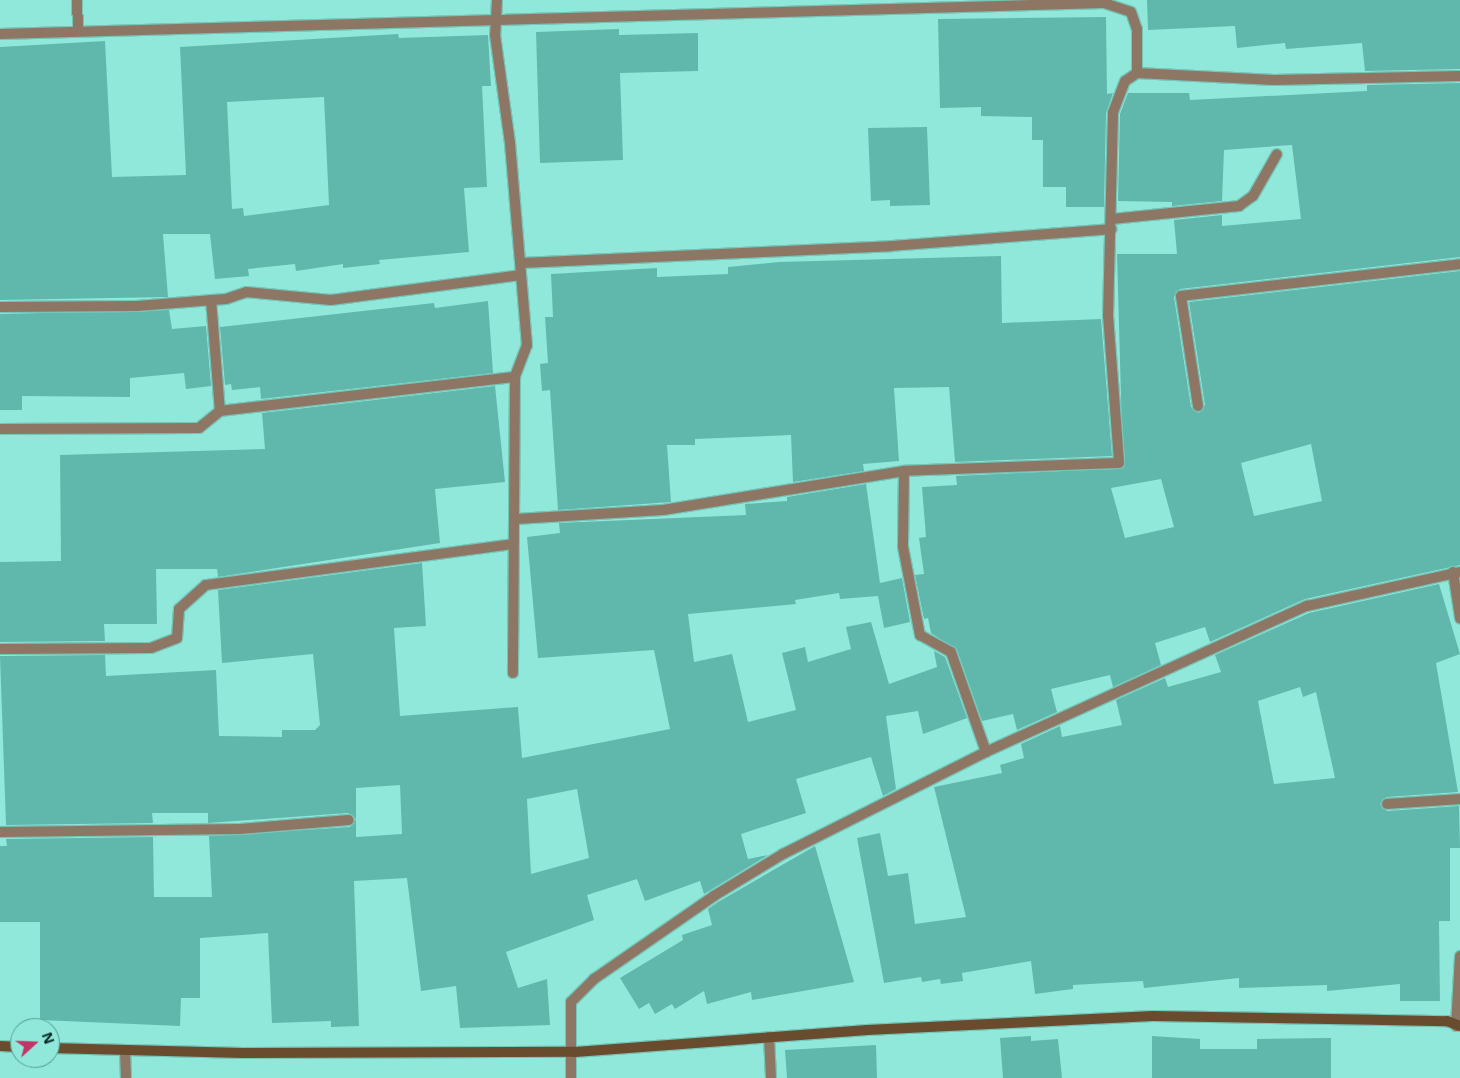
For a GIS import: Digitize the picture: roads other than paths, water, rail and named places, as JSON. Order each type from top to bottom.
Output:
[{"type":"street","points":[[77,0],[78,30]]},
{"type":"street","points":[[497,0],[497,19],[527,345],[515,378],[516,519],[513,544],[513,673]]},
{"type":"street","points":[[0,34],[78,30],[343,28],[497,19],[1104,3],[1131,12],[1137,30],[1138,73]]},
{"type":"street","points":[[516,519],[662,510],[904,471],[1119,463],[1108,315],[1113,114],[1125,81],[1138,73],[1274,80],[1460,76]]},
{"type":"street","points":[[521,264],[890,246],[1111,224],[1239,206],[1252,196],[1277,154]]},
{"type":"street","points":[[1198,406],[1181,296],[1460,264]]},
{"type":"street","points":[[0,307],[211,300],[246,292],[331,300],[520,275]]},
{"type":"street","points":[[211,300],[220,411]]},
{"type":"street","points":[[0,428],[199,428],[220,411],[515,378]]},
{"type":"street","points":[[904,471],[903,547],[920,635],[951,652],[986,752]]},
{"type":"street","points":[[0,649],[151,648],[177,638],[179,609],[206,584],[513,544]]},
{"type":"street","points":[[571,1078],[575,1052],[569,1025],[571,1002],[594,979],[783,854],[986,752],[1307,606],[1457,572],[1460,618]]},
{"type":"street","points":[[1387,804],[1460,799]]},
{"type":"street","points":[[0,832],[240,829],[349,820]]},
{"type":"street","points":[[60,1048],[575,1052],[769,1037],[1153,1016],[1447,1021],[1458,1026],[1460,956]]},
{"type":"street","points":[[769,1037],[771,1078]]},
{"type":"street","points":[[125,1050],[126,1078]]}]
